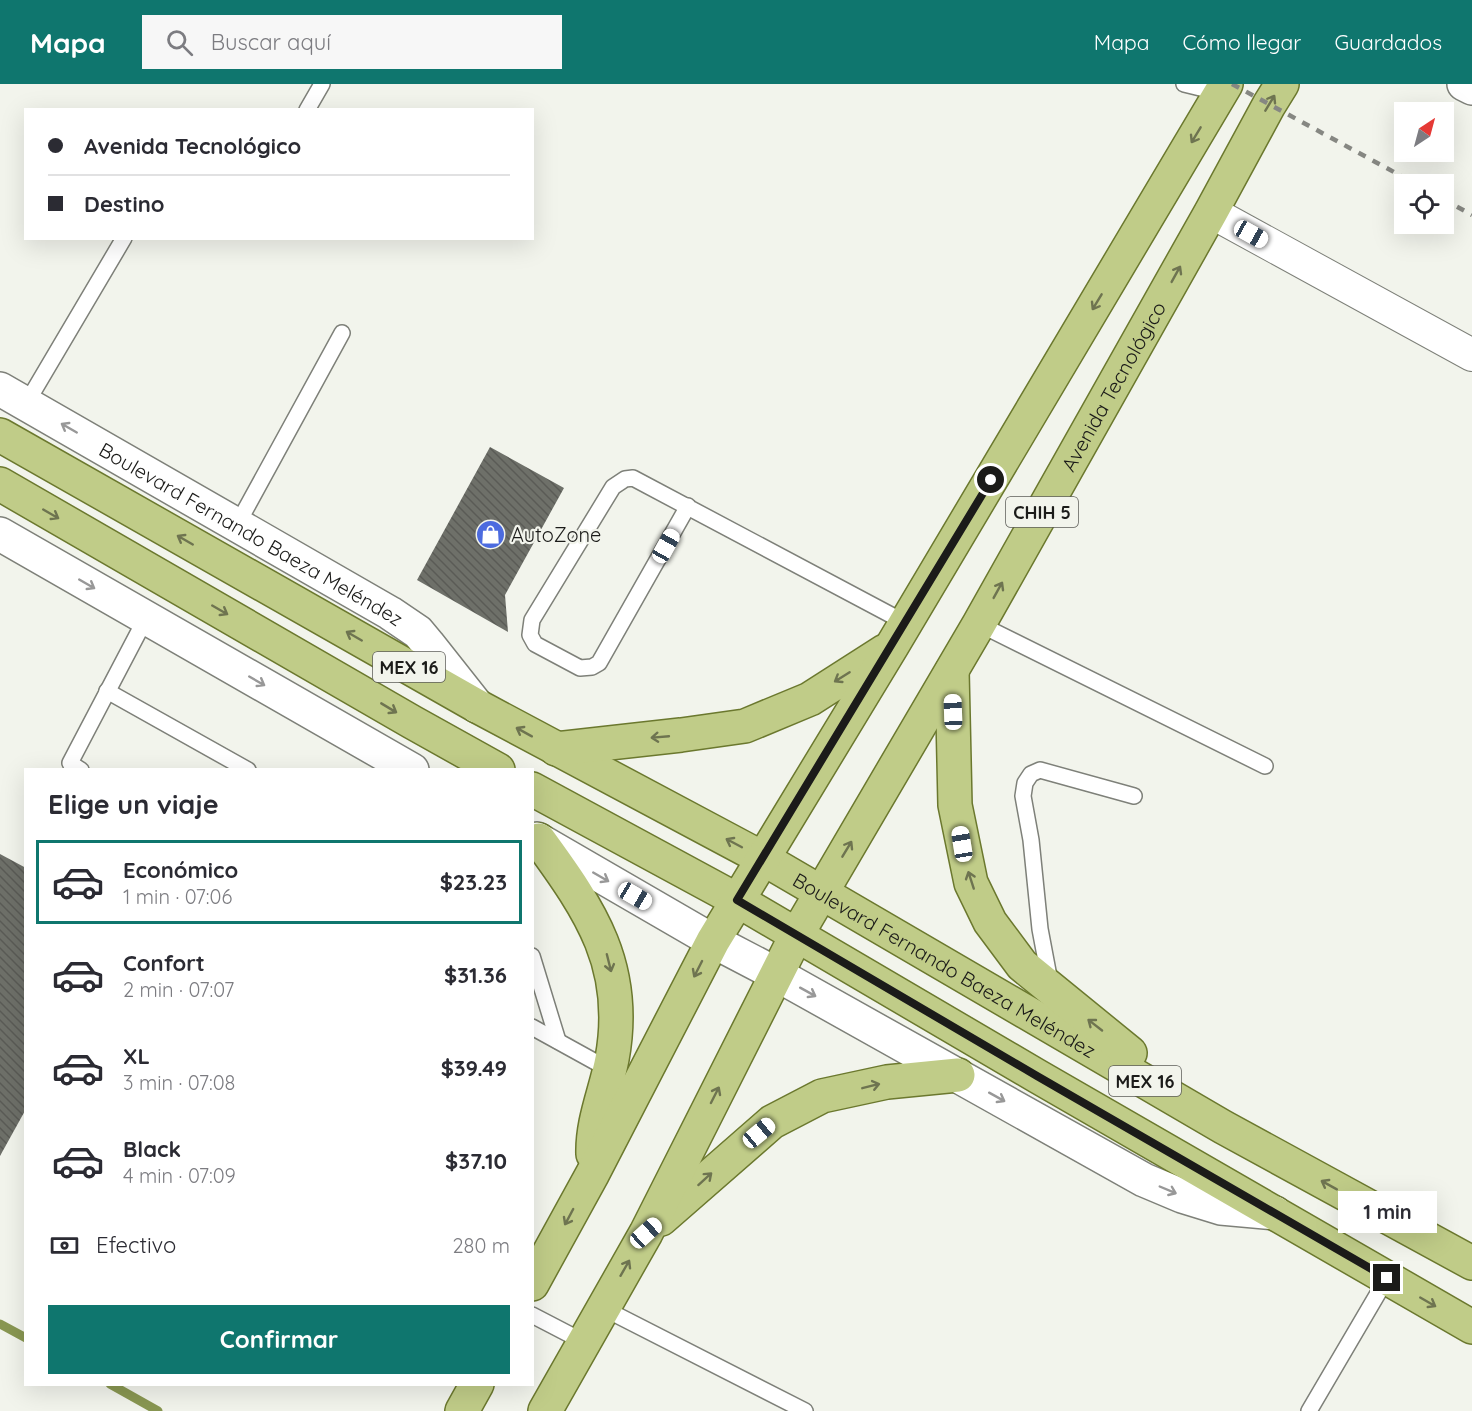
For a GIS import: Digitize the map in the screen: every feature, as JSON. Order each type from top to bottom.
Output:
[{"type":"main road","name":"Avenida Tecnológico","points":[[545,1411],[646,1233],[796,936],[952,672],[1282,84]]},
{"type":"main road","name":"CHIH 5","points":[[737,900],[899,635],[1223,88]]},
{"type":"main road","name":"Boulevard Fernando Baeza Meléndez","points":[[0,435],[477,706],[762,858],[1223,1127],[1472,1263]]},
{"type":"main road","name":"MEX 16","points":[[0,484],[495,768]]},
{"type":"main road","points":[[556,749],[745,726],[810,699],[899,635]]},
{"type":"main road","points":[[952,672],[955,805],[970,883],[990,922],[1022,965],[1223,1127]]},
{"type":"main road","name":"MEX 16","points":[[534,790],[737,900],[1472,1327]]},
{"type":"main road","points":[[536,838],[588,910],[608,957],[616,1005],[614,1049],[594,1129],[593,1173]]},
{"type":"main road","points":[[534,1280],[593,1173],[712,941],[737,900]]},
{"type":"main road","points":[[646,1233],[772,1122],[812,1101],[822,1096],[886,1082],[958,1075]]},
{"type":"main road","points":[[462,1411],[476,1386]]},
{"type":"street","points":[[1464,84],[1472,88]]},
{"type":"street","points":[[1211,212],[1472,355]]},
{"type":"street","name":"Boulevard Fernando Baeza Meléndez","points":[[13,396],[390,613],[418,632],[442,659],[477,706]]},
{"type":"street","points":[[0,534],[377,756],[407,768]]},
{"type":"street","points":[[536,838],[712,941],[776,974],[1144,1180],[1182,1197],[1221,1208],[1275,1213]]},
{"type":"lane","points":[[308,108],[322,84]]},
{"type":"lane","points":[[1184,84],[1223,88]]},
{"type":"lane","points":[[13,396],[123,240]]},
{"type":"lane","points":[[237,525],[342,333]]},
{"type":"lane","points":[[688,506],[599,663],[592,667],[580,668],[535,644],[530,635],[532,620],[613,487],[618,482],[633,478],[688,506],[899,635]]},
{"type":"lane","points":[[73,767],[107,691],[146,618]]},
{"type":"lane","points":[[979,624],[1265,765]]},
{"type":"lane","points":[[107,691],[244,768]]},
{"type":"lane","points":[[1052,990],[1040,929],[1031,840],[1023,796],[1025,783],[1031,774],[1040,770],[1134,796]]},
{"type":"lane","points":[[534,963],[558,1041]]},
{"type":"lane","points":[[534,1028],[610,1070]]},
{"type":"lane","points":[[1309,1411],[1387,1278]]},
{"type":"lane","points":[[603,1308],[805,1411]]},
{"type":"lane","points":[[534,1316],[584,1342]]},
{"type":"building","name":"AutoZone","points":[[490,447],[564,488],[505,595],[508,632],[417,580]]},
{"type":"building","points":[[0,854],[24,867],[24,1113],[0,1156]]},
{"type":"waterway","points":[[0,1324],[24,1337]]},
{"type":"waterway","points":[[114,1386],[158,1411]]},
{"type":"railway","points":[[1232,84],[1398,174]]},
{"type":"railway","points":[[1454,205],[1472,215]]},
{"type":"place","name":"AutoZone","points":[[490,534]]},
{"type":"route","points":[[991,480],[737,900],[1387,1278]]}]
